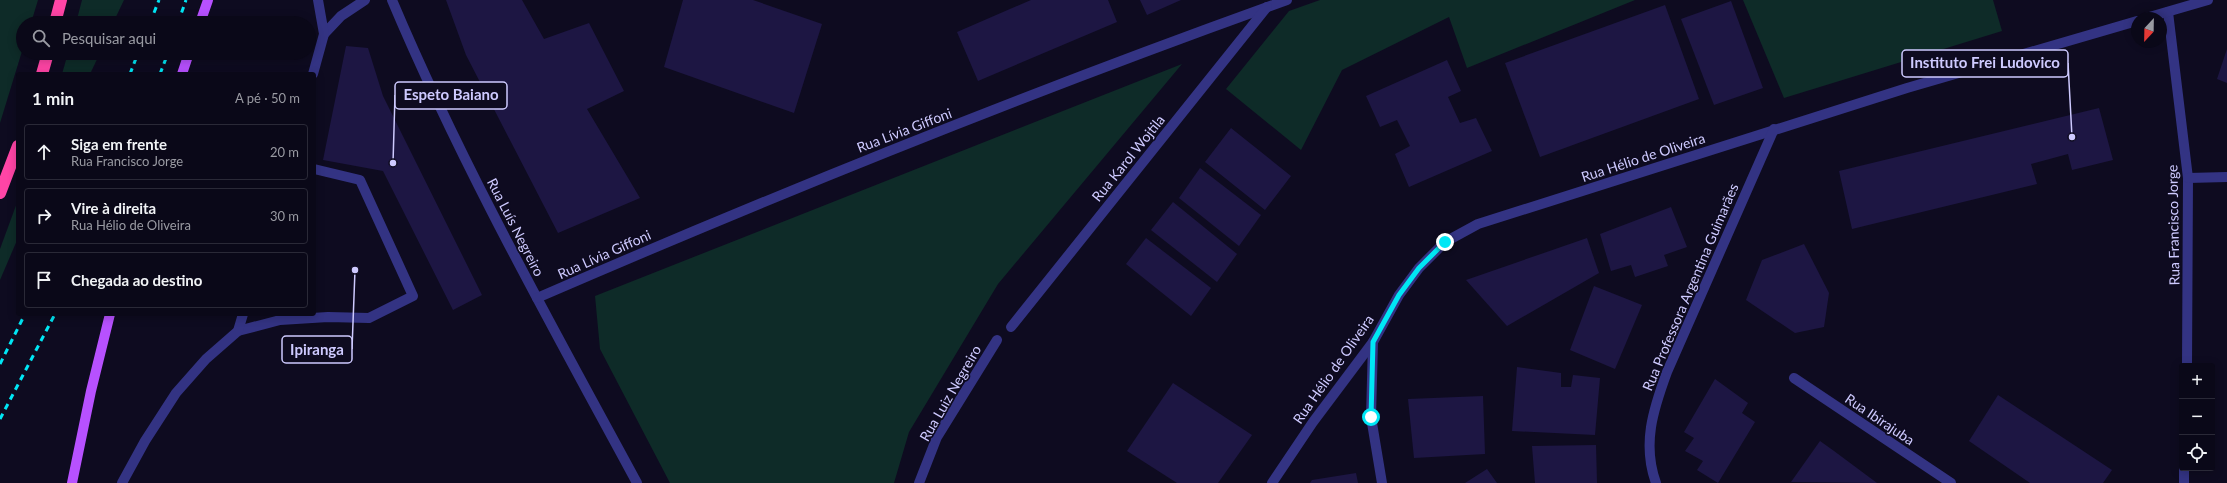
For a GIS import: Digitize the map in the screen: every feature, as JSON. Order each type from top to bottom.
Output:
[{"type":"highway","points":[[57,16],[61,0]]},
{"type":"highway","points":[[43,72],[46,60]]},
{"type":"highway","points":[[0,193],[16,151]]},
{"type":"main road","points":[[203,16],[208,2]]},
{"type":"main road","points":[[183,72],[187,60]]},
{"type":"main road","points":[[72,483],[91,390],[110,316]]},
{"type":"street","points":[[314,72],[324,34],[318,0]]},
{"type":"street","points":[[324,34],[341,16],[365,0]]},
{"type":"street","name":"Rua Luís Negreiro","points":[[392,0],[458,145],[537,298],[637,483]]},
{"type":"street","name":"Rua Lívia Giffoni","points":[[537,298],[714,221],[899,146],[1286,0]]},
{"type":"street","points":[[2168,12],[2208,0]]},
{"type":"street","name":"Rua Karol Wojtila","points":[[1011,327],[1267,7]]},
{"type":"street","name":"Rua Francisco Jorge","points":[[2168,12],[2188,178],[2187,363]]},
{"type":"street","name":"Rua Hélio de Oliveira","points":[[1272,483],[1313,422],[1373,342],[1399,295],[1419,268],[1445,242],[1478,224],[1774,129],[2131,23]]},
{"type":"street","name":"Rua Professora Argentina Guimarães","points":[[1656,483],[1650,464],[1650,438],[1655,405],[1670,365],[1774,129]]},
{"type":"street","points":[[122,483],[145,441],[176,393],[206,359],[238,331],[280,320],[328,317],[369,318],[413,296],[360,180],[316,169]]},
{"type":"street","points":[[2188,178],[2227,177]]},
{"type":"street","points":[[238,331],[242,316]]},
{"type":"street","name":"Rua Luiz Negreiro","points":[[919,483],[937,437],[997,340]]},
{"type":"street","points":[[1373,342],[1371,417],[1382,483]]},
{"type":"street","name":"Rua Ibirajuba","points":[[1794,378],[1951,483]]},
{"type":"street","points":[[2184,471],[2184,483]]},
{"type":"green space","points":[[0,0],[38,0],[33,16],[16,16],[16,60],[19,60],[0,123]]},
{"type":"green space","points":[[82,0],[124,0],[116,16],[78,16]]},
{"type":"green space","points":[[1320,0],[1635,0],[1467,68],[1449,17],[1342,70],[1301,150],[1226,89],[1289,11]]},
{"type":"green space","points":[[1743,0],[1993,0],[2002,31],[1784,98]]},
{"type":"green space","points":[[66,60],[97,60],[91,72],[63,72]]},
{"type":"green space","points":[[1182,64],[998,284],[909,432],[894,483],[670,483],[600,349],[595,296]]},
{"type":"green space","points":[[16,205],[16,243],[0,280],[0,249]]},
{"type":"building","points":[[446,0],[522,0],[544,39],[589,23],[624,91],[587,109],[640,198],[558,233],[466,55]]},
{"type":"building","points":[[683,0],[753,0],[822,24],[794,113],[664,67]]},
{"type":"building","points":[[1031,0],[1108,0],[1117,22],[978,81],[957,32]]},
{"type":"building","points":[[1140,0],[1181,0],[1147,15]]},
{"type":"building","points":[[1731,1],[1763,88],[1714,105],[1681,19]]},
{"type":"building","points":[[1665,5],[1699,99],[1540,157],[1505,63]]},
{"type":"building","points":[[346,46],[368,48],[383,96],[482,295],[453,310],[383,171],[323,160]]},
{"type":"building","points":[[2227,49],[2227,83],[2217,79]]},
{"type":"building","points":[[1447,60],[1461,91],[1448,97],[1460,123],[1476,118],[1492,151],[1409,187],[1395,154],[1410,146],[1397,120],[1380,127],[1366,96]]},
{"type":"building","points":[[2099,108],[2113,160],[2072,170],[2068,154],[2031,164],[2037,184],[1852,229],[1839,171]]},
{"type":"building","points":[[1231,128],[1291,176],[1265,210],[1205,162]]},
{"type":"building","points":[[1200,168],[1261,215],[1239,246],[1179,198]]},
{"type":"building","points":[[1173,202],[1237,254],[1217,282],[1151,230]]},
{"type":"building","points":[[1671,207],[1687,247],[1664,255],[1668,266],[1635,277],[1631,265],[1611,271],[1600,234]]},
{"type":"building","points":[[1146,238],[1211,288],[1191,316],[1126,264]]},
{"type":"building","points":[[1587,238],[1599,273],[1507,326],[1466,280]]},
{"type":"building","points":[[1804,244],[1829,293],[1824,327],[1795,333],[1746,300],[1762,260]]},
{"type":"building","points":[[1594,286],[1642,305],[1615,369],[1570,350]]},
{"type":"building","points":[[1517,367],[1561,373],[1561,387],[1571,387],[1573,375],[1600,378],[1595,435],[1512,431]]},
{"type":"building","points":[[1715,379],[1748,403],[1742,413],[1755,422],[1718,483],[1697,470],[1703,461],[1685,451],[1694,438],[1684,432]]},
{"type":"building","points":[[1173,383],[1252,435],[1218,483],[1177,483],[1127,451]]},
{"type":"building","points":[[1998,395],[2112,470],[2103,483],[2030,483],[1969,441]]},
{"type":"building","points":[[1483,396],[1485,454],[1414,458],[1408,399]]},
{"type":"building","points":[[1820,441],[1834,451],[1877,483],[1791,482]]},
{"type":"building","points":[[1596,445],[1597,483],[1535,483],[1532,446]]},
{"type":"building","points":[[1487,469],[1497,483],[1465,483]]},
{"type":"building","points":[[1356,473],[1358,483],[1310,483],[1312,480]]},
{"type":"railway","points":[[153,16],[159,0]]},
{"type":"railway","points":[[180,16],[186,0]]},
{"type":"railway","points":[[131,72],[135,60]]},
{"type":"railway","points":[[161,72],[165,60]]},
{"type":"railway","points":[[0,364],[24,316]]},
{"type":"railway","points":[[0,419],[54,316]]},
{"type":"place","name":"Instituto Frei Ludovico","points":[[2072,137]]},
{"type":"place","name":"Espeto Baiano","points":[[393,163]]},
{"type":"place","name":"Ipiranga","points":[[355,270]]},
{"type":"route","points":[[1371,417],[1373,342],[1399,295],[1419,268],[1445,242]]}]
